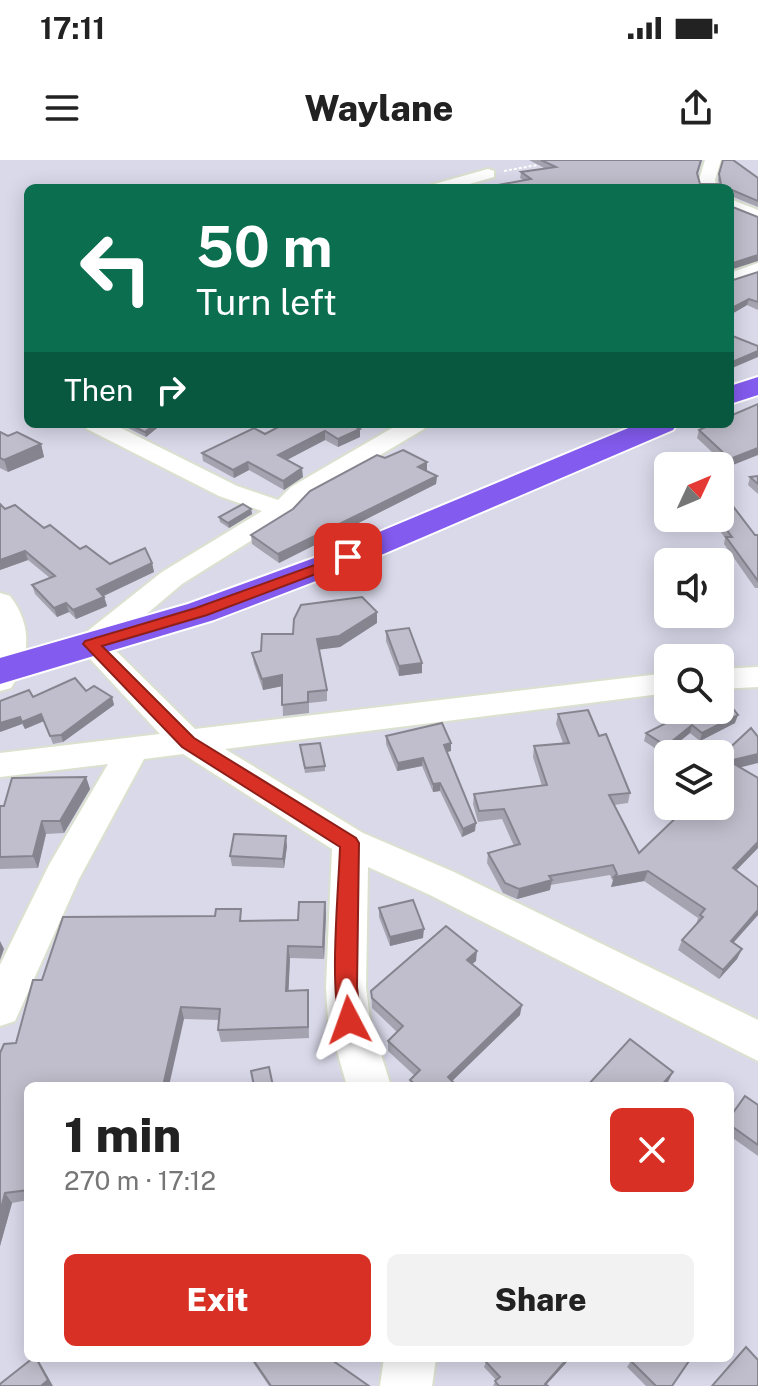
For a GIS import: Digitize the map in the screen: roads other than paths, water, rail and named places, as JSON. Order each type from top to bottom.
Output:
[{"type":"main road","points":[[734,394],[758,385]]},
{"type":"main road","points":[[3,674],[94,642],[201,612],[348,557],[654,428]]},
{"type":"street","points":[[708,184],[713,160]]},
{"type":"street","points":[[455,184],[488,174],[460,163]]},
{"type":"street","points":[[734,206],[758,216]]},
{"type":"street","points":[[734,278],[758,269]]},
{"type":"street","points":[[103,428],[228,491],[283,510]]},
{"type":"street","points":[[409,428],[300,492],[283,510],[172,578],[94,642],[188,742],[350,843],[483,903],[693,1006],[758,1042]]},
{"type":"street","points":[[0,602],[12,627],[3,674]]},
{"type":"street","points":[[734,678],[758,677]]},
{"type":"street","points":[[0,765],[654,685]]},
{"type":"street","points":[[0,1008],[62,876],[134,747]]},
{"type":"street","points":[[350,843],[346,987],[349,1020],[368,1082]]},
{"type":"street","points":[[406,1386],[409,1362]]}]
